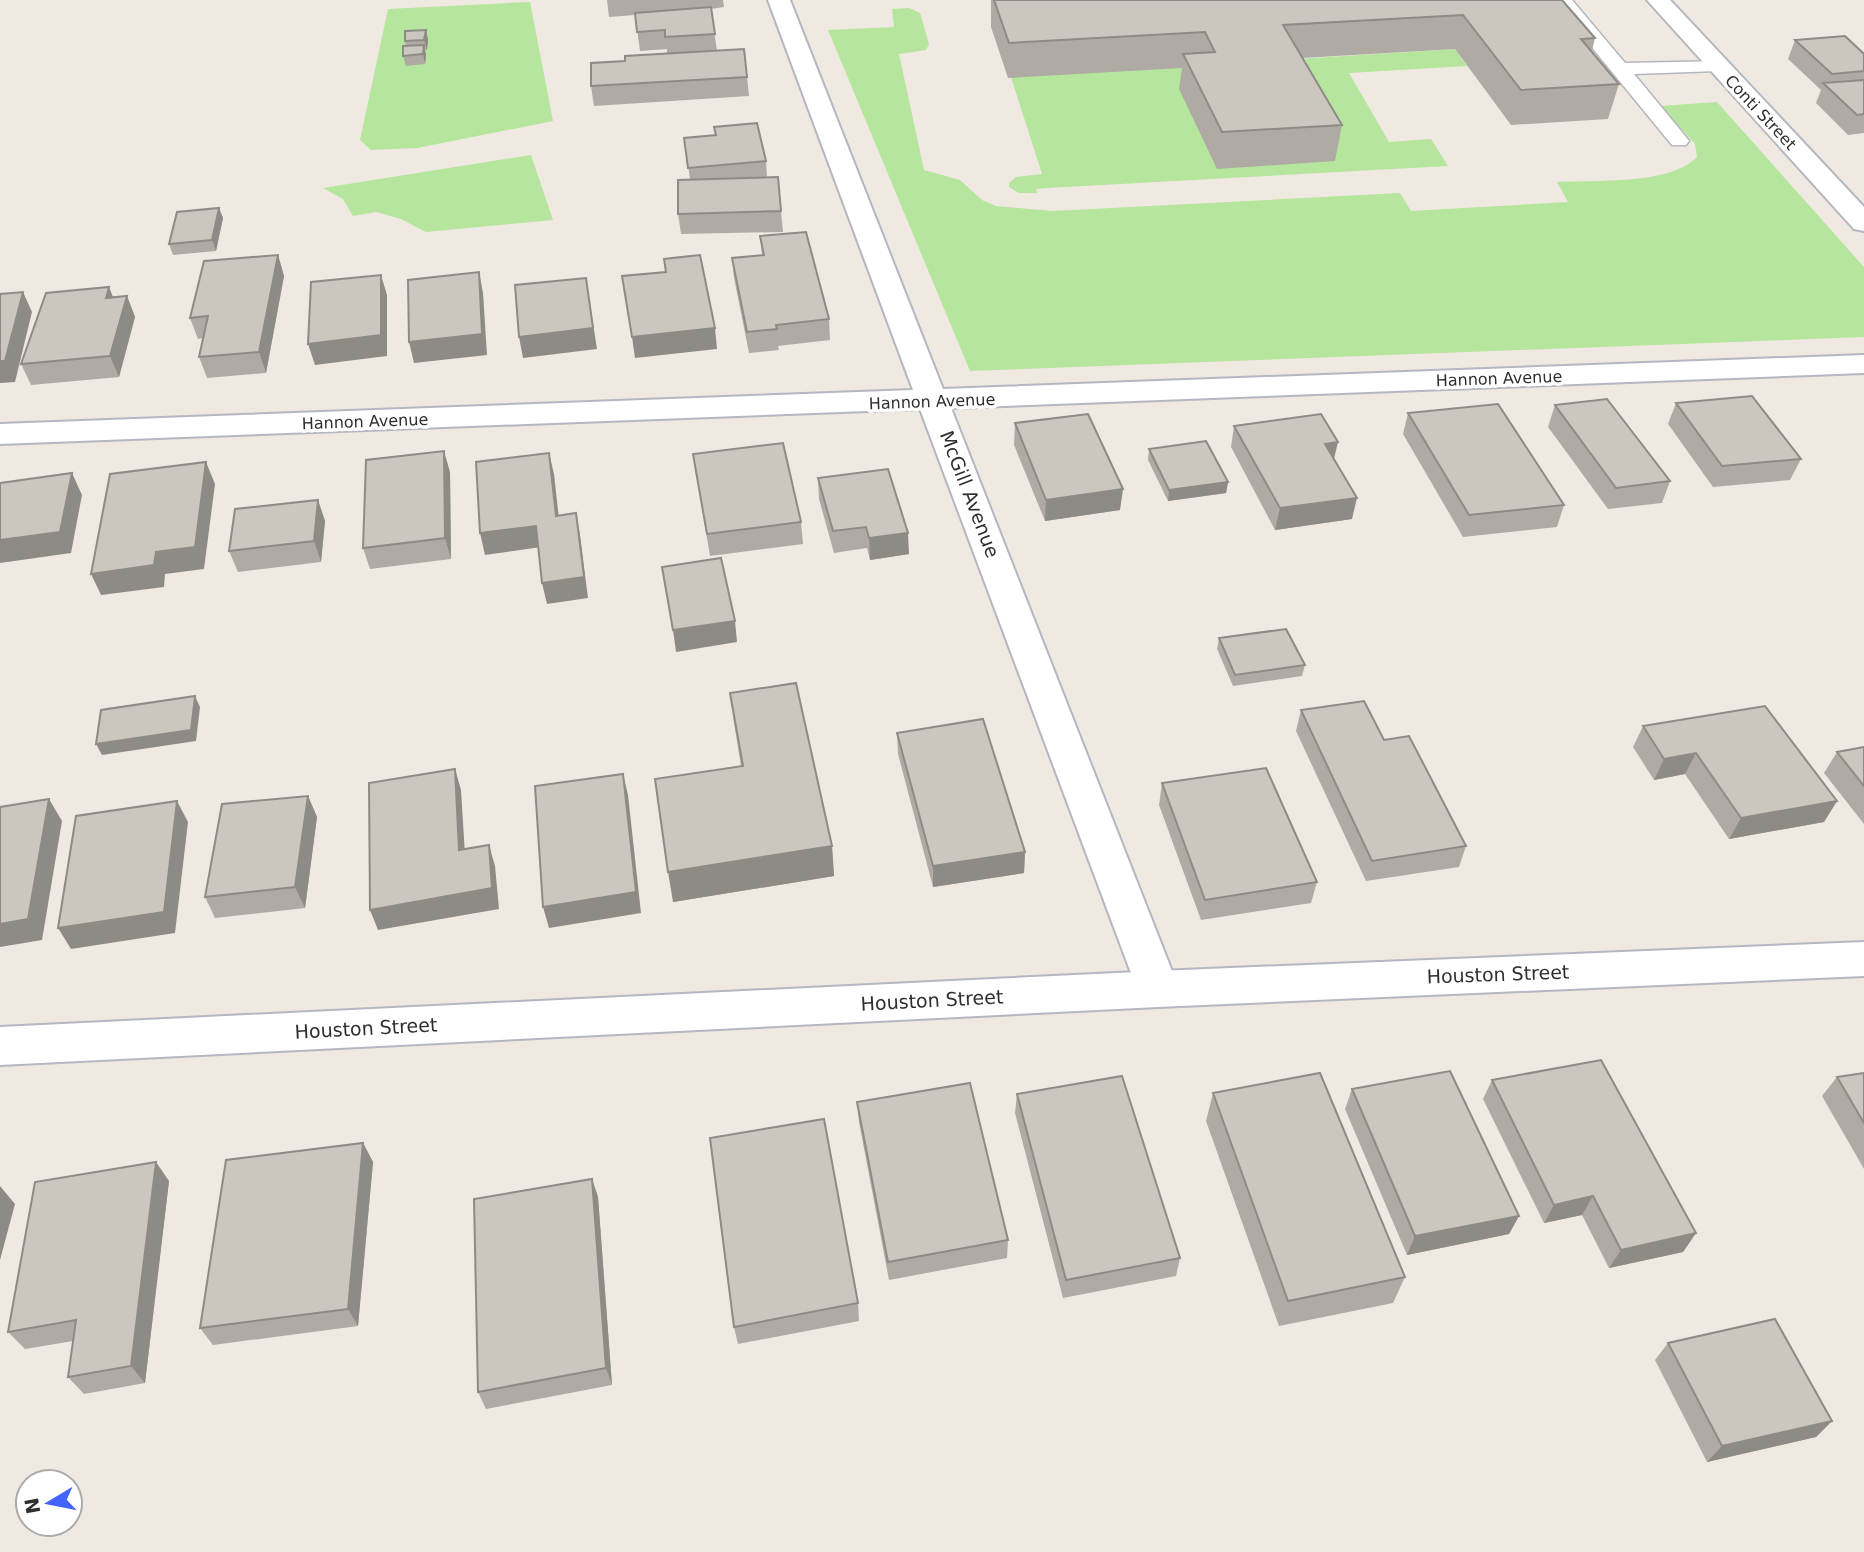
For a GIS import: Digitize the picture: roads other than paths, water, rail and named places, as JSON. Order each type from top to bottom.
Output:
[{"type":"street","name":"McGill Avenue","points":[[779,0],[1158,989]]},
{"type":"street","name":"Conti Street","points":[[1658,0],[1864,223]]},
{"type":"street","name":"Hannon Avenue","points":[[0,434],[1864,364]]},
{"type":"street","name":"Houston Street","points":[[0,1046],[1158,989],[1864,959]]},
{"type":"lane","points":[[1562,0],[1679,141]]},
{"type":"lane","points":[[1619,69],[1718,65]]}]
